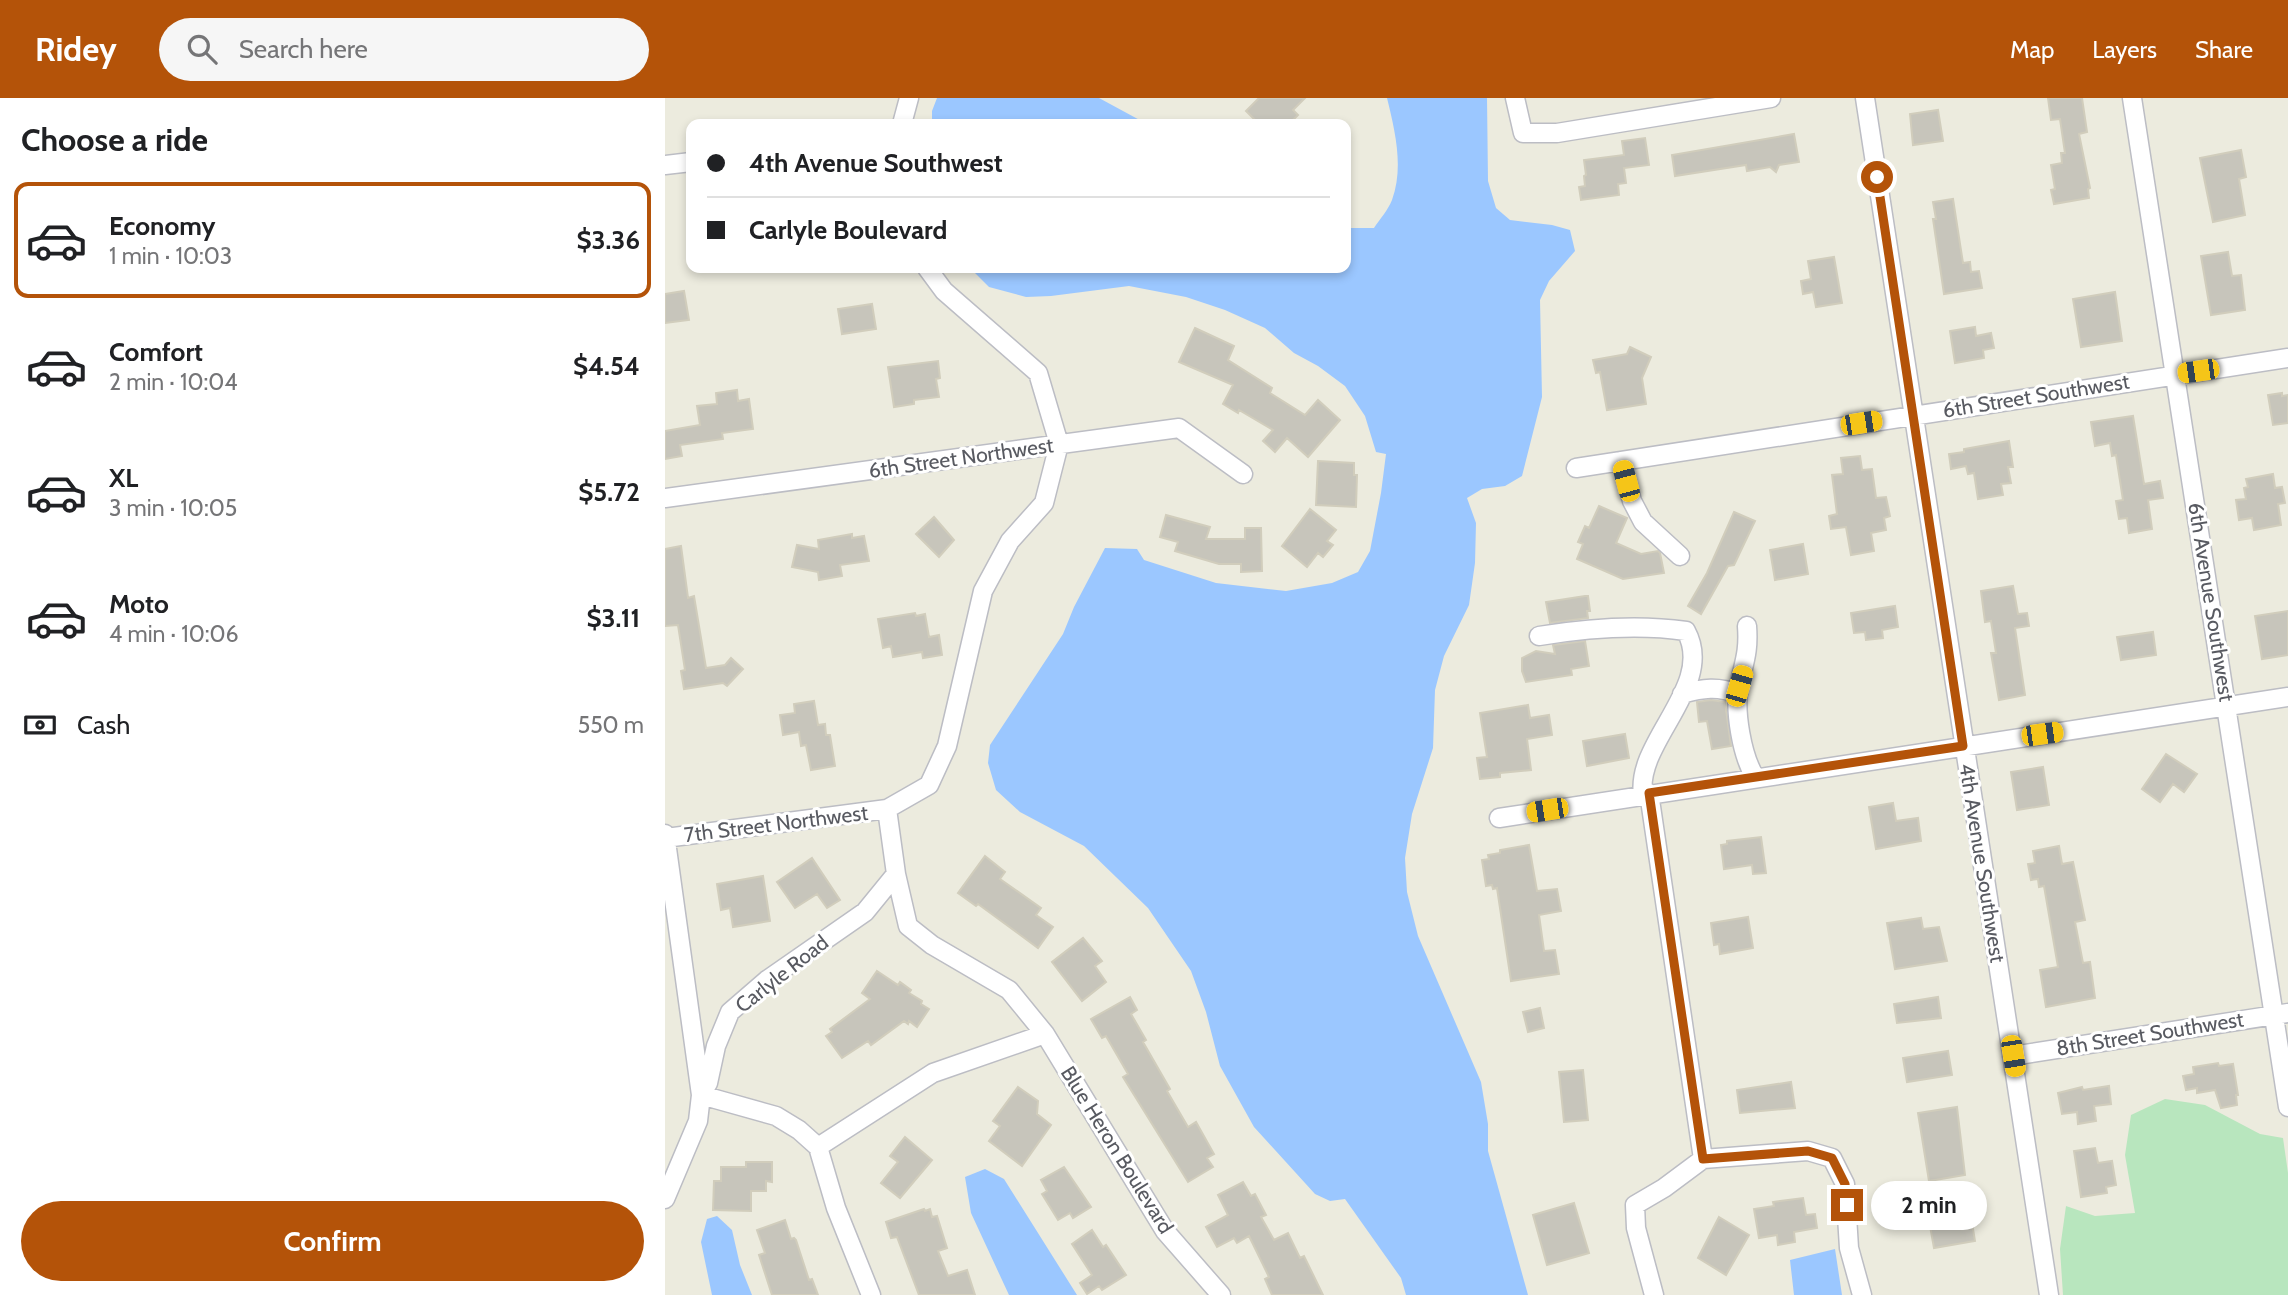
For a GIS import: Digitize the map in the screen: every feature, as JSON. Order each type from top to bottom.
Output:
[{"type":"street","points":[[903,119],[909,98]]},
{"type":"street","points":[[1515,98],[1523,133],[1557,133],[1771,98]]},
{"type":"street","name":"4th Avenue Southwest","points":[[1865,98],[2049,1295]]},
{"type":"street","name":"6th Avenue Southwest","points":[[2132,98],[2227,706],[2281,1014],[2288,1107]]},
{"type":"street","points":[[665,165],[686,163]]},
{"type":"street","points":[[887,809],[929,785],[947,746],[983,591],[1010,541],[1044,503],[1059,444],[1038,373],[944,291],[931,273]]},
{"type":"street","name":"6th Street Southwest","points":[[1576,468],[2288,358]]},
{"type":"street","name":"6th Street Northwest","points":[[665,498],[1179,428],[1243,474]]},
{"type":"street","points":[[1621,461],[1632,501],[1643,522],[1681,556]]},
{"type":"street","points":[[1747,626],[1748,648],[1738,694],[1744,754],[1755,778]]},
{"type":"street","points":[[1539,636],[1584,629],[1661,627],[1686,631],[1692,643],[1692,666],[1682,694],[1644,772],[1642,785],[1646,794],[1703,1159]]},
{"type":"street","points":[[1682,694],[1713,687],[1738,694]]},
{"type":"street","points":[[1499,818],[2288,697]]},
{"type":"street","name":"7th Street Northwest","points":[[665,837],[887,809]]},
{"type":"street","name":"Blue Heron Boulevard","points":[[887,809],[896,874],[908,926],[932,945],[1009,990],[1045,1034],[1165,1231],[1220,1295]]},
{"type":"street","points":[[665,837],[701,1095],[698,1121],[665,1199]]},
{"type":"street","name":"Carlyle Road","points":[[701,1095],[708,1083],[716,1046],[730,1012],[767,980],[865,912],[896,874]]},
{"type":"street","name":"8th Street Southwest","points":[[2013,1056],[2281,1014]]},
{"type":"street","points":[[818,1147],[933,1073],[1045,1034]]},
{"type":"street","points":[[701,1095],[776,1116],[799,1130],[818,1147],[836,1208],[871,1295]]},
{"type":"street","points":[[1654,1295],[1636,1228],[1635,1205],[1664,1188],[1703,1159],[1808,1151],[1832,1158],[1845,1184],[1849,1248],[1862,1295]]},
{"type":"green space","points":[[2165,1099],[2205,1105],[2260,1134],[2283,1138],[2288,1173],[2288,1295],[2063,1295],[2060,1249],[2066,1206],[2095,1216],[2135,1213],[2125,1155],[2131,1115]]},
{"type":"water","points":[[937,98],[1099,98],[1138,119],[932,119]]},
{"type":"water","points":[[1387,98],[1487,98],[1488,181],[1496,208],[1510,220],[1570,230],[1575,251],[1549,281],[1540,300],[1542,397],[1522,476],[1505,486],[1482,489],[1467,498],[1476,523],[1475,563],[1469,605],[1444,656],[1435,690],[1433,748],[1412,814],[1405,858],[1407,892],[1418,936],[1481,1082],[1488,1124],[1488,1151],[1528,1295],[1406,1295],[1401,1278],[1345,1199],[1330,1201],[1315,1194],[1254,1127],[1220,1066],[1206,1012],[1191,971],[1148,908],[1084,846],[1020,812],[996,790],[988,763],[990,745],[1063,634],[1105,548],[1137,549],[1144,560],[1216,583],[1286,591],[1332,583],[1358,572],[1370,551],[1386,454],[1376,452],[1365,416],[1345,386],[1318,366],[1294,353],[1265,328],[1225,310],[1186,297],[1129,286],[1026,297],[989,287],[975,273],[1351,273],[1351,228],[1374,228],[1390,204],[1396,187],[1398,162]]},
{"type":"water","points":[[985,1169],[1004,1179],[1077,1295],[1009,1295],[971,1213],[965,1177]]},
{"type":"water","points":[[717,1216],[732,1230],[740,1265],[752,1295],[712,1295],[701,1242],[707,1219]]},
{"type":"water","points":[[1835,1249],[1842,1295],[1794,1295],[1790,1260]]},
{"type":"building","points":[[1259,98],[1305,98],[1293,110],[1298,115],[1294,119],[1254,119],[1246,111]]},
{"type":"building","points":[[2048,98],[2082,98],[2087,132],[2079,134],[2090,188],[2089,198],[2054,204],[2051,190],[2055,189],[2051,165],[2062,163],[2061,153],[2065,153],[2060,119],[2051,120]]},
{"type":"building","points":[[1938,110],[1943,141],[1913,145],[1910,114]]},
{"type":"building","points":[[1794,134],[1799,162],[1779,165],[1776,172],[1770,167],[1747,171],[1746,165],[1675,176],[1672,155]]},
{"type":"building","points":[[1645,138],[1649,165],[1624,168],[1626,183],[1618,184],[1619,195],[1581,200],[1579,187],[1585,186],[1586,175],[1584,160],[1624,155],[1622,141]]},
{"type":"building","points":[[2241,150],[2246,177],[2239,179],[2245,215],[2213,222],[2200,158]]},
{"type":"building","points":[[1953,199],[1963,263],[1970,262],[1971,272],[1979,271],[1982,288],[1944,294],[1933,202]]},
{"type":"building","points":[[2228,252],[2232,276],[2241,275],[2245,310],[2211,315],[2201,256]]},
{"type":"building","points":[[1834,257],[1842,303],[1816,307],[1813,292],[1803,294],[1801,281],[1811,279],[1808,261]]},
{"type":"building","points":[[684,291],[689,320],[665,323],[665,294]]},
{"type":"building","points":[[2115,292],[2122,341],[2081,347],[2073,299]]},
{"type":"building","points":[[872,304],[876,329],[842,334],[838,309]]},
{"type":"building","points":[[1975,327],[1976,336],[1991,333],[1994,348],[1983,350],[1984,358],[1955,363],[1950,331]]},
{"type":"building","points":[[1195,328],[1234,346],[1228,360],[1272,388],[1270,393],[1305,415],[1318,400],[1340,420],[1308,457],[1287,438],[1275,452],[1263,441],[1273,430],[1223,404],[1233,385],[1179,362]]},
{"type":"building","points":[[1630,347],[1651,357],[1642,378],[1646,404],[1607,410],[1600,372],[1596,373],[1593,360],[1627,354]]},
{"type":"building","points":[[938,361],[940,378],[936,379],[939,397],[914,400],[914,404],[894,407],[888,367]]},
{"type":"building","points":[[737,390],[738,401],[749,399],[753,429],[722,433],[723,439],[680,445],[682,456],[665,459],[665,431],[700,425],[697,406],[717,404],[716,393]]},
{"type":"building","points":[[2282,393],[2282,396],[2288,395],[2288,423],[2273,425],[2268,395]]},
{"type":"building","points":[[2133,416],[2144,484],[2160,481],[2163,498],[2148,500],[2152,529],[2129,533],[2127,518],[2119,519],[2116,501],[2123,500],[2116,455],[2112,456],[2110,443],[2095,446],[2091,422]]},
{"type":"building","points":[[2009,441],[2013,467],[2008,467],[2011,483],[2001,484],[2003,495],[1978,499],[1974,473],[1968,474],[1966,466],[1951,469],[1949,454]]},
{"type":"building","points":[[1860,456],[1862,470],[1872,469],[1876,498],[1886,497],[1890,516],[1884,518],[1886,530],[1871,533],[1874,551],[1851,555],[1846,527],[1831,529],[1829,516],[1837,514],[1832,475],[1843,474],[1841,458]]},
{"type":"building","points":[[1318,461],[1354,463],[1354,475],[1357,475],[1356,507],[1316,505]]},
{"type":"building","points":[[2273,474],[2275,488],[2282,487],[2285,503],[2278,504],[2281,525],[2254,530],[2252,518],[2239,520],[2236,500],[2246,499],[2246,479]]},
{"type":"building","points":[[1599,506],[1627,518],[1616,543],[1641,554],[1658,551],[1664,573],[1623,579],[1577,559],[1583,544],[1578,542],[1585,526],[1589,528]]},
{"type":"building","points":[[1310,509],[1336,530],[1327,541],[1333,545],[1323,557],[1318,553],[1307,567],[1282,546]]},
{"type":"building","points":[[1734,512],[1755,521],[1734,565],[1728,566],[1701,614],[1688,606],[1707,573]]},
{"type":"building","points":[[1166,515],[1210,527],[1206,539],[1245,539],[1245,528],[1261,528],[1262,571],[1241,572],[1241,564],[1219,564],[1175,551],[1178,542],[1160,537]]},
{"type":"building","points":[[934,517],[954,540],[939,557],[916,534]]},
{"type":"building","points":[[852,534],[852,538],[864,536],[869,561],[840,565],[842,576],[819,580],[818,572],[792,567],[797,545],[819,549],[818,540]]},
{"type":"building","points":[[1803,544],[1808,574],[1775,580],[1770,550]]},
{"type":"building","points":[[681,546],[688,598],[694,596],[706,668],[725,665],[731,658],[743,669],[727,686],[723,683],[684,689],[681,671],[685,670],[678,625],[665,626],[665,549]]},
{"type":"building","points":[[2013,586],[2018,614],[2027,613],[2029,626],[2015,628],[2025,695],[1999,700],[1991,653],[1996,653],[1991,621],[1985,622],[1981,591]]},
{"type":"building","points":[[1588,596],[1588,618],[1550,623],[1546,602]]},
{"type":"building","points":[[1895,606],[1898,627],[1882,630],[1883,638],[1866,640],[1865,632],[1854,633],[1851,613]]},
{"type":"building","points":[[2288,611],[2288,655],[2262,659],[2255,616]]},
{"type":"building","points":[[915,613],[916,616],[925,614],[929,637],[939,635],[942,655],[923,658],[922,652],[893,657],[891,646],[883,648],[878,619]]},
{"type":"building","points":[[2153,632],[2156,655],[2121,660],[2117,637]]},
{"type":"building","points":[[1585,641],[1589,666],[1571,669],[1572,675],[1526,682],[1522,671],[1522,658],[1536,651],[1555,654],[1553,645]]},
{"type":"building","points":[[814,701],[818,725],[825,724],[826,735],[830,735],[835,766],[811,770],[806,745],[801,746],[799,732],[783,735],[780,715],[795,713],[794,704]]},
{"type":"building","points":[[1697,702],[1725,702],[1731,746],[1712,749],[1707,721],[1699,722]]},
{"type":"building","points":[[1528,705],[1530,718],[1549,715],[1552,735],[1527,739],[1531,770],[1500,773],[1500,777],[1480,779],[1477,758],[1487,757],[1480,713]]},
{"type":"building","points":[[1625,734],[1629,758],[1587,766],[1583,741]]},
{"type":"building","points":[[2166,754],[2197,774],[2184,792],[2173,784],[2160,802],[2142,789]]},
{"type":"building","points":[[2043,767],[2049,805],[2017,810],[2011,772]]},
{"type":"building","points":[[1893,803],[1896,821],[1918,818],[1921,841],[1876,849],[1869,807]]},
{"type":"building","points":[[1761,837],[1766,873],[1753,874],[1752,865],[1724,869],[1721,845],[1727,844],[1727,841]]},
{"type":"building","points":[[1529,845],[1537,891],[1557,889],[1561,911],[1539,915],[1544,951],[1555,950],[1559,974],[1511,981],[1497,888],[1486,886],[1482,860],[1489,859],[1488,855],[1500,853],[1500,850]]},
{"type":"building","points":[[2059,846],[2062,864],[2073,862],[2085,920],[2075,922],[2083,963],[2090,962],[2095,998],[2046,1007],[2040,970],[2058,967],[2044,886],[2039,887],[2038,879],[2031,880],[2028,864],[2035,863],[2033,851]]},
{"type":"building","points":[[985,856],[1005,872],[1000,879],[1041,908],[1036,915],[1053,927],[1038,948],[978,904],[976,906],[958,893]]},
{"type":"building","points":[[812,858],[840,900],[827,908],[817,894],[795,908],[777,882]]},
{"type":"building","points":[[763,876],[770,921],[733,927],[730,908],[721,910],[717,884]]},
{"type":"building","points":[[1748,917],[1753,948],[1720,954],[1719,944],[1714,945],[1711,923]]},
{"type":"building","points":[[1921,918],[1923,929],[1939,927],[1947,961],[1895,969],[1887,923]]},
{"type":"building","points":[[1083,938],[1102,961],[1095,966],[1106,982],[1082,1001],[1052,962]]},
{"type":"building","points":[[877,971],[911,990],[909,993],[929,1009],[917,1027],[904,1021],[871,1045],[868,1041],[842,1058],[826,1036],[832,1032],[830,1029],[870,999],[862,993]]},
{"type":"building","points":[[1130,997],[1137,1010],[1131,1014],[1146,1040],[1143,1042],[1170,1089],[1167,1091],[1188,1127],[1196,1122],[1214,1154],[1207,1158],[1213,1167],[1188,1182],[1123,1077],[1128,1074],[1106,1036],[1102,1038],[1091,1019]]},
{"type":"building","points":[[1938,997],[1941,1018],[1897,1023],[1894,1004]]},
{"type":"building","points":[[1540,1008],[1544,1028],[1528,1032],[1523,1012]]},
{"type":"building","points":[[1948,1051],[1952,1075],[1907,1082],[1903,1058]]},
{"type":"building","points":[[2218,1063],[2219,1066],[2233,1064],[2237,1105],[2221,1108],[2215,1090],[2197,1093],[2197,1088],[2186,1090],[2183,1076],[2194,1074],[2193,1067]]},
{"type":"building","points":[[1583,1070],[1588,1120],[1564,1122],[1559,1072]]},
{"type":"building","points":[[1791,1082],[1795,1108],[1740,1113],[1737,1090]]},
{"type":"building","points":[[2109,1086],[2111,1104],[2094,1106],[2096,1121],[2078,1124],[2077,1112],[2062,1114],[2058,1093],[2082,1087],[2083,1090]]},
{"type":"building","points":[[1018,1087],[1038,1101],[1037,1114],[1051,1125],[1022,1166],[989,1141],[1000,1126],[993,1121]]},
{"type":"building","points":[[1957,1107],[1965,1175],[1929,1181],[1918,1113]]},
{"type":"building","points":[[905,1137],[932,1160],[900,1198],[881,1183],[898,1162],[890,1156]]},
{"type":"building","points":[[2095,1148],[2098,1163],[2112,1161],[2116,1185],[2106,1187],[2107,1193],[2081,1197],[2074,1151]]},
{"type":"building","points":[[746,1162],[772,1162],[772,1182],[766,1181],[766,1191],[751,1191],[751,1211],[713,1210],[714,1181],[721,1181],[721,1167],[746,1167]]},
{"type":"building","points":[[1064,1167],[1091,1207],[1073,1218],[1070,1213],[1058,1220],[1042,1194],[1047,1191],[1041,1180]]},
{"type":"building","points":[[1243,1182],[1251,1196],[1255,1194],[1266,1215],[1261,1217],[1274,1240],[1288,1233],[1300,1258],[1304,1256],[1323,1295],[1272,1295],[1265,1279],[1269,1277],[1249,1236],[1237,1243],[1234,1238],[1217,1247],[1206,1227],[1228,1215],[1218,1195]]},
{"type":"building","points":[[1803,1198],[1806,1215],[1815,1214],[1817,1228],[1794,1232],[1795,1242],[1778,1245],[1777,1235],[1759,1238],[1754,1209],[1774,1206],[1773,1202]]},
{"type":"building","points":[[1574,1203],[1589,1253],[1547,1265],[1533,1215]]},
{"type":"building","points":[[930,1209],[932,1217],[937,1216],[947,1248],[938,1251],[948,1276],[967,1270],[975,1295],[919,1295],[897,1237],[891,1238],[886,1222]]},
{"type":"building","points":[[1719,1217],[1749,1235],[1726,1275],[1698,1258]]},
{"type":"building","points":[[1971,1217],[1975,1241],[1934,1248],[1930,1226]]},
{"type":"building","points":[[785,1220],[791,1239],[796,1240],[809,1280],[812,1279],[818,1295],[772,1295],[759,1255],[765,1253],[757,1230]]},
{"type":"building","points":[[1092,1230],[1103,1247],[1106,1245],[1126,1275],[1102,1290],[1099,1286],[1087,1294],[1080,1283],[1092,1275],[1072,1244]]},
{"type":"route","points":[[1847,1205],[1845,1184],[1832,1158],[1808,1151],[1703,1159],[1649,793],[1963,746],[1877,177]]}]
